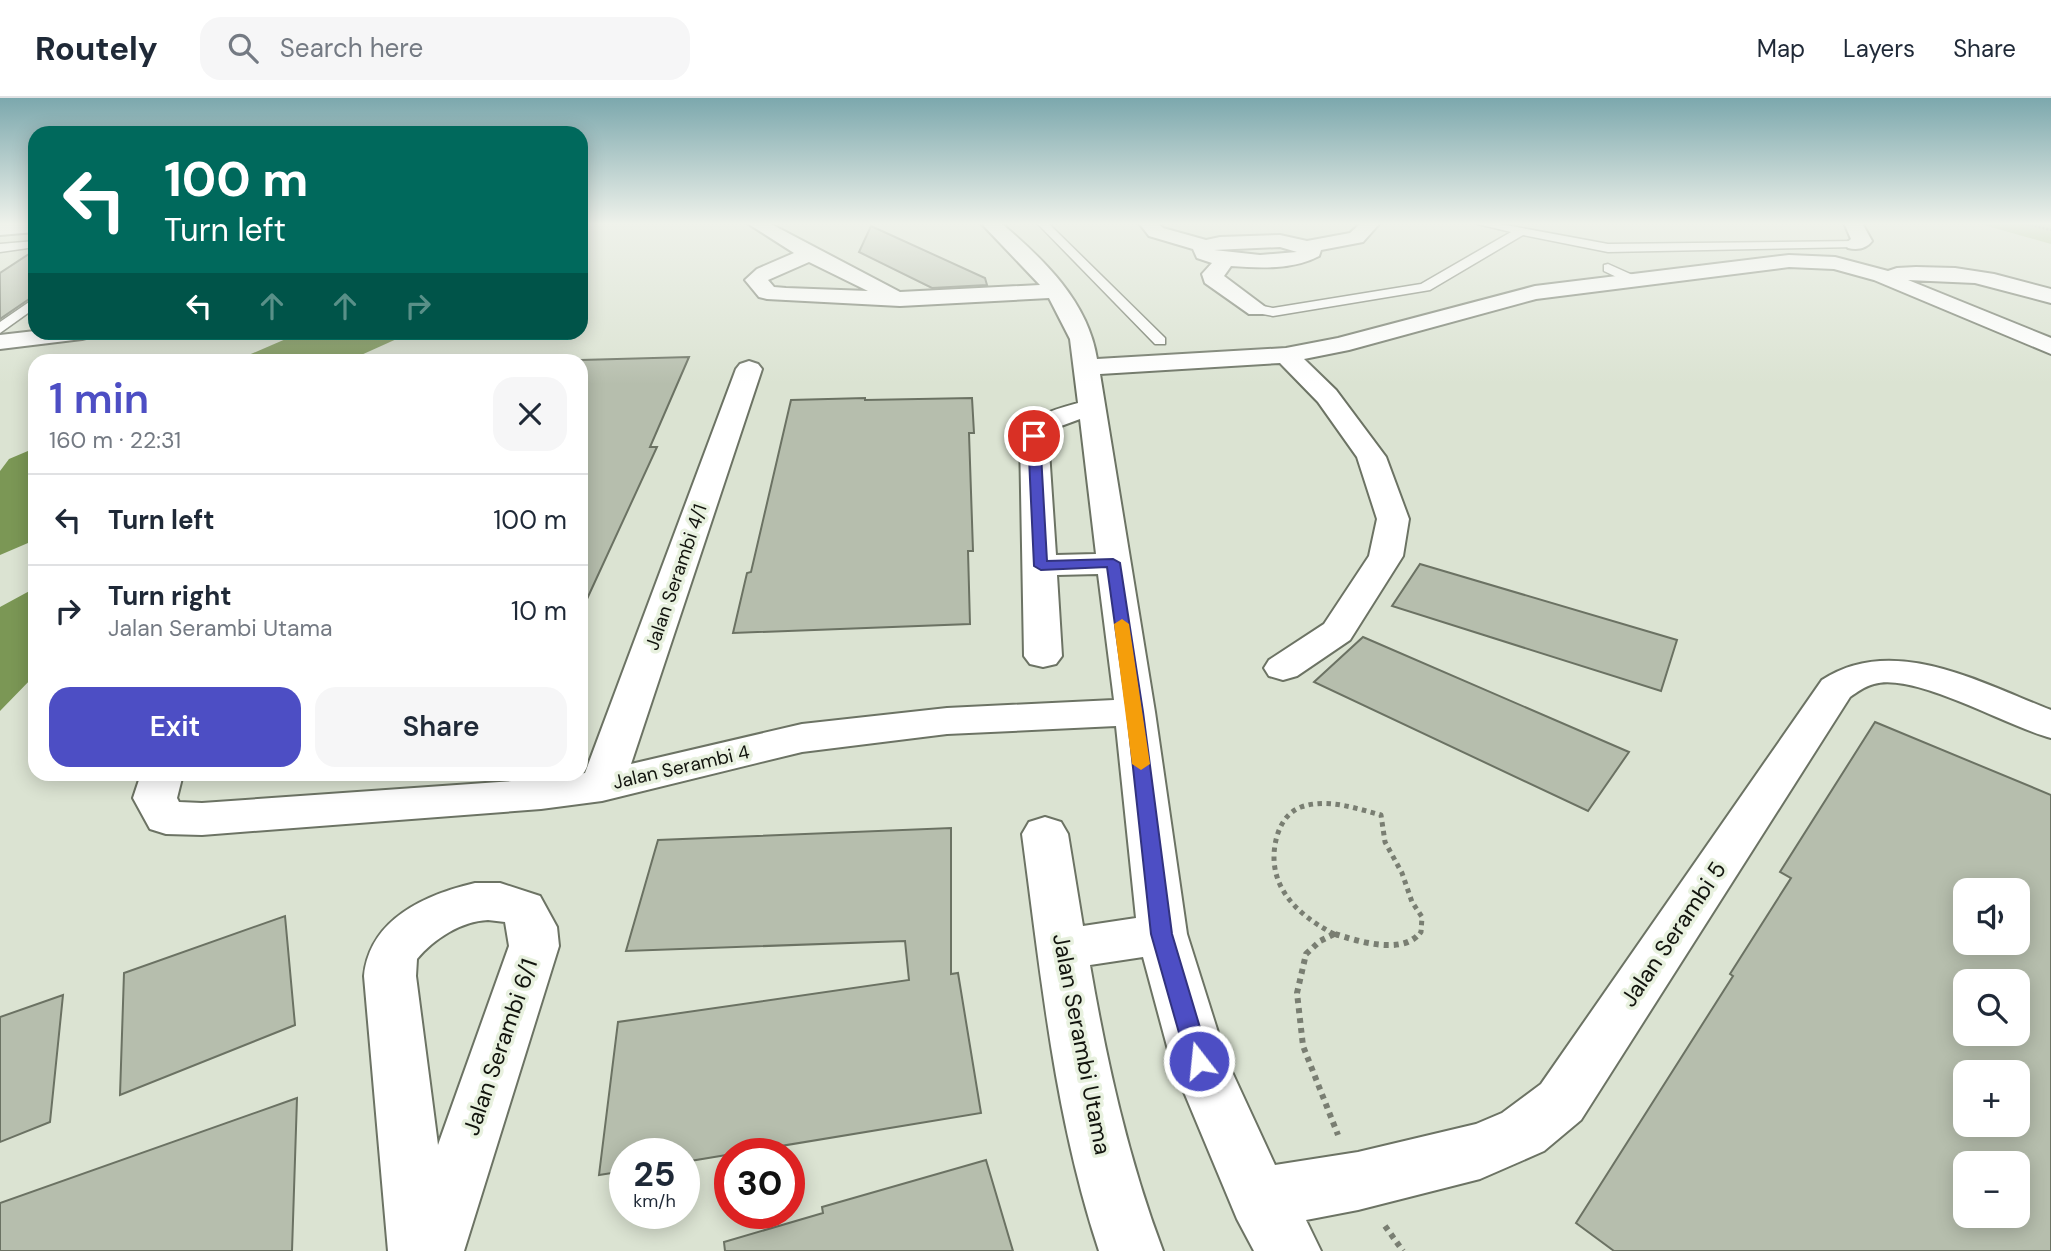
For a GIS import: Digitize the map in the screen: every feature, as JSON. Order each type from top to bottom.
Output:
[{"type":"street","points":[[760,277],[756,280],[767,292],[775,295],[900,299],[1056,291]]},
{"type":"street","points":[[856,277],[900,299]]},
{"type":"street","points":[[1045,277],[1072,313],[1082,339],[1135,712],[1162,934],[1199,1061],[1259,1198],[1289,1251]]},
{"type":"street","points":[[1213,277],[1257,309]]},
{"type":"street","points":[[1086,367],[1286,355],[1340,345],[1535,293],[1654,277]]},
{"type":"street","points":[[1883,277],[2051,346]]},
{"type":"street","points":[[1973,277],[2021,286],[2051,296]]},
{"type":"street","points":[[0,342],[28,339]]},
{"type":"street","points":[[1283,668],[1338,632],[1386,556],[1393,519],[1371,457],[1327,396],[1286,355]]},
{"type":"street","name":"Jalan Serambi 4/1","points":[[602,786],[749,369]]},
{"type":"street","points":[[1043,656],[1034,436],[1038,427],[1049,421],[1091,408]]},
{"type":"street","points":[[1041,566],[1113,563]]},
{"type":"street","name":"Jalan Serambi 5","points":[[1259,1198],[1357,1181],[1480,1151],[1523,1132],[1561,1102],[1836,689],[1854,676],[1882,670],[1919,676],[2051,725]]},
{"type":"street","name":"Jalan Serambi 4","points":[[158,786],[166,818],[202,819],[541,794],[602,786],[802,738],[947,721],[1135,712]]},
{"type":"street","name":"Jalan Serambi Utama","points":[[1045,834],[1090,1113],[1131,1251]]},
{"type":"street","name":"Jalan Serambi 6/1","points":[[419,1251],[390,976],[393,953],[410,933],[437,915],[475,902],[503,902],[523,909],[532,927],[534,946],[432,1251]]},
{"type":"street","points":[[1063,949],[1162,934]]},
{"type":"lane","points":[[1096,277],[1160,341]]},
{"type":"lane","points":[[1257,309],[1273,312],[1425,287],[1443,277]]},
{"type":"lane","points":[[1628,277],[1633,279]]},
{"type":"lane","points":[[0,329],[28,307]]},
{"type":"path","points":[[1334,934],[1310,923],[1278,883],[1273,868],[1276,839],[1282,823],[1289,813],[1306,806],[1340,804],[1381,815],[1385,842],[1402,873],[1412,902],[1422,917],[1421,932],[1414,940],[1388,945],[1366,944],[1334,934],[1320,941],[1306,954],[1297,993],[1303,1046],[1357,1181],[1403,1251]]},
{"type":"shaded area","points":[[283,340],[394,340],[363,354],[251,354]]},
{"type":"shaded area","points":[[28,451],[28,543],[0,555],[0,471],[9,459]]},
{"type":"shaded area","points":[[28,592],[28,682],[0,711],[0,607]]},
{"type":"building","points":[[0,277],[28,277],[28,300],[0,319]]},
{"type":"building","points":[[909,277],[982,277],[987,285],[932,288]]},
{"type":"building","points":[[689,357],[650,447],[657,447],[588,597],[588,360]]},
{"type":"building","points":[[972,398],[974,433],[969,433],[973,551],[968,551],[970,624],[733,633],[747,573],[751,572],[791,400]]},
{"type":"building","points":[[1420,564],[1677,640],[1661,691],[1392,606]]},
{"type":"building","points":[[1363,637],[1629,752],[1588,811],[1314,682]]},
{"type":"building","points":[[1875,722],[2051,795],[2051,1251],[1614,1251],[1576,1223],[1733,976],[1730,974],[1791,878],[1780,872]]},
{"type":"building","points":[[951,828],[951,974],[958,973],[981,1113],[805,1142],[805,1138],[714,1138],[714,1157],[700,1159],[700,1138],[609,1138],[609,1173],[599,1175],[618,1022],[909,980],[905,941],[626,951],[658,840]]},
{"type":"building","points":[[285,916],[295,1025],[120,1095],[124,973]]},
{"type":"building","points":[[63,995],[50,1122],[0,1142],[0,1017]]},
{"type":"building","points":[[297,1098],[292,1251],[0,1251],[0,1203]]},
{"type":"building","points":[[986,1160],[1013,1251],[725,1251],[724,1242],[768,1229],[805,1229],[805,1218],[823,1213],[822,1207]]},
{"type":"slow traffic","points":[[1122,624],[1141,764]]},
{"type":"route","points":[[1034,436],[1041,566],[1113,563],[1135,712],[1162,934],[1199,1061]]}]
